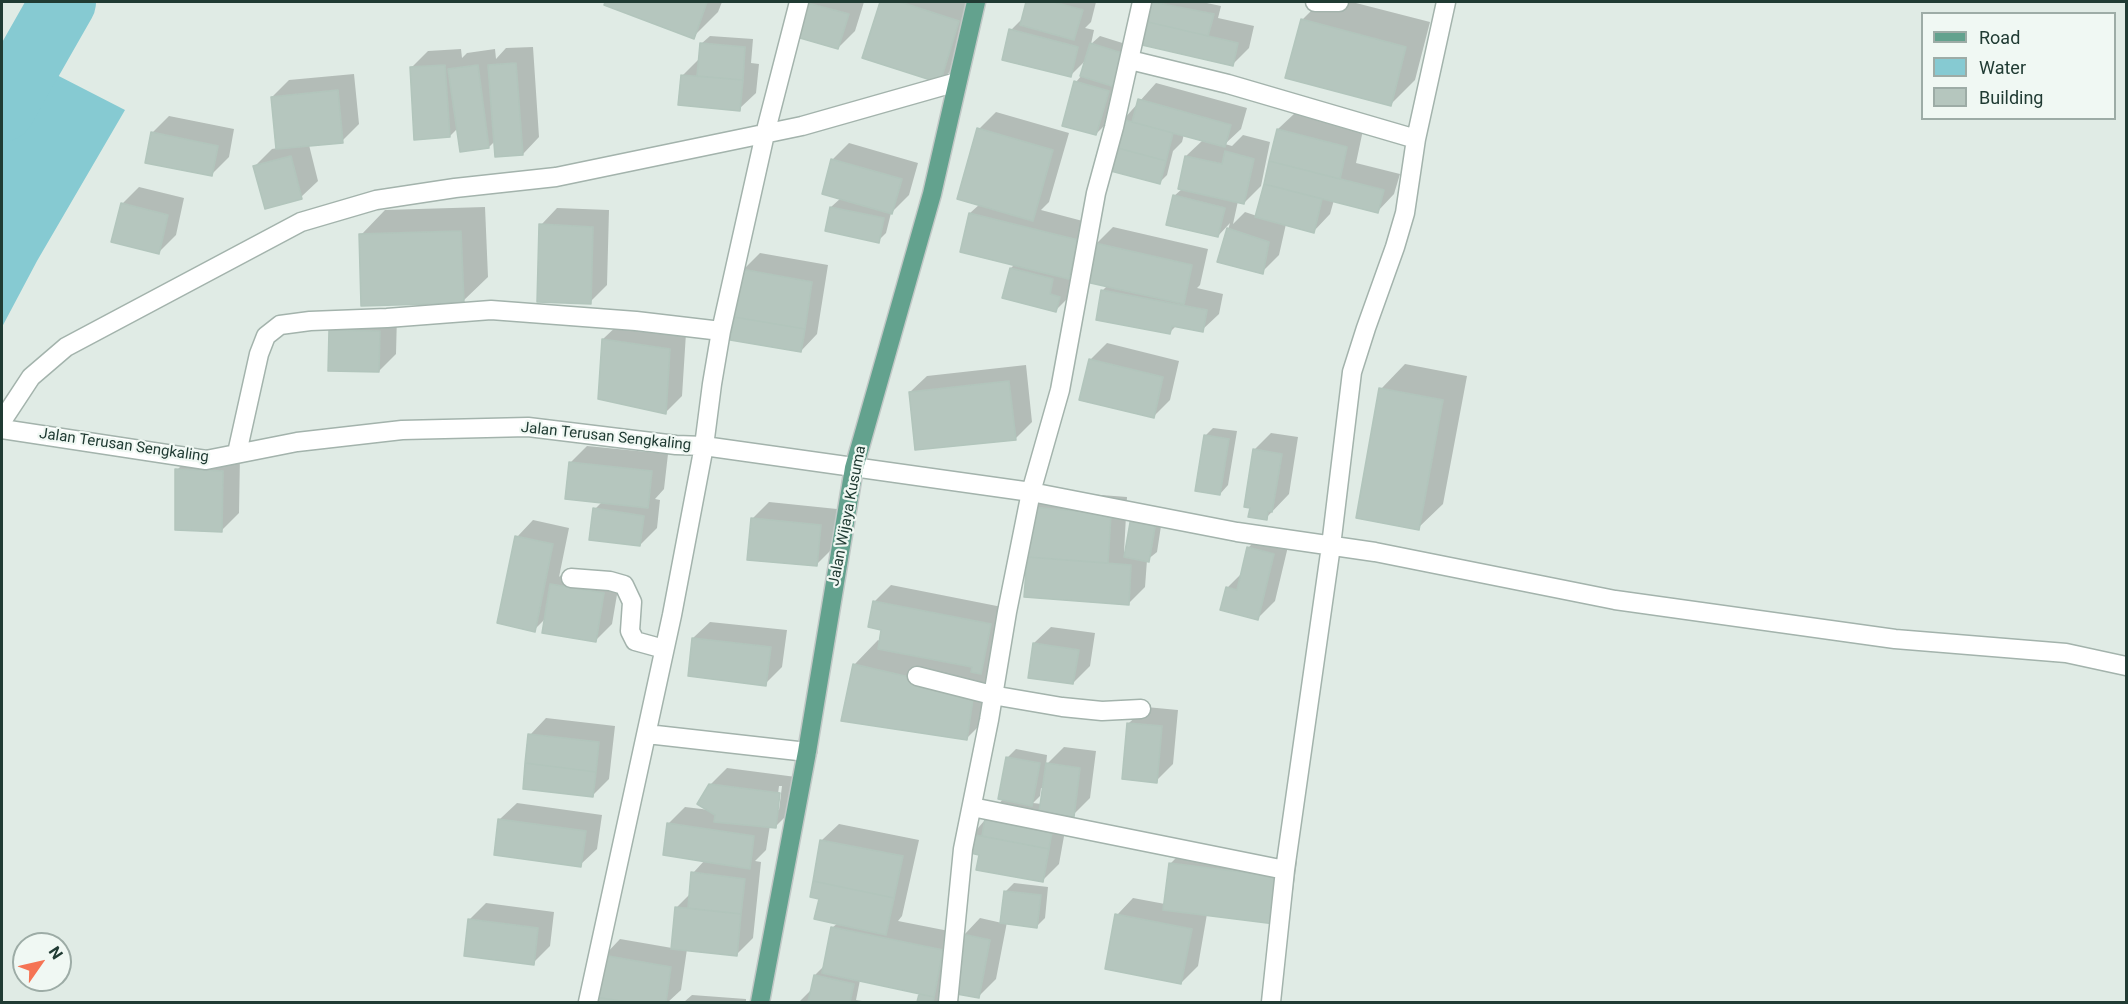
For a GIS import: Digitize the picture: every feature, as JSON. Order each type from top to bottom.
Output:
[{"type":"main road","name":"Jalan Wijaya Kusuma","points":[[760,1002],[807,753],[854,468],[932,194],[976,2]]},
{"type":"street","points":[[588,1002],[672,615],[704,446],[722,331],[765,134],[799,2]]},
{"type":"street","points":[[948,1002],[963,849],[1031,492],[1060,390],[1096,193],[1130,60],[1142,2]]},
{"type":"street","points":[[1315,2],[1339,2]]},
{"type":"street","points":[[1271,1002],[1285,870],[1331,546],[1352,372],[1405,213],[1416,139],[1446,2]]},
{"type":"street","points":[[1130,60],[1228,84],[1416,139]]},
{"type":"street","points":[[2,421],[31,377],[66,347],[301,222],[376,200],[455,188],[556,177],[765,134],[957,82]]},
{"type":"street","points":[[237,453],[259,354],[266,336],[280,325],[491,309],[636,321],[722,331]]},
{"type":"street","name":"Jalan Terusan Sengkaling","points":[[2,429],[206,460],[297,442],[402,430],[528,427],[676,445],[704,446],[1031,492],[1238,532],[1376,552],[1615,600],[1895,639],[2066,653],[2127,666]]},
{"type":"street","points":[[571,578],[610,581],[624,585],[632,602],[630,631],[635,641],[664,649]]},
{"type":"street","points":[[917,676],[992,695],[1102,711],[1141,709]]},
{"type":"street","points":[[647,734],[807,753]]},
{"type":"street","points":[[972,807],[1285,870]]},
{"type":"water","points":[[10,51],[125,110],[37,261],[2,327],[2,67]]},
{"type":"building","points":[[605,2],[707,2],[694,39],[604,5]]},
{"type":"building","points":[[803,2],[849,14],[838,49],[793,36]]},
{"type":"building","points":[[880,2],[900,2],[959,21],[940,83],[862,58]]},
{"type":"building","points":[[1026,2],[1053,2],[1083,10],[1074,40],[1020,25]]},
{"type":"building","points":[[1152,2],[1214,14],[1208,36],[1148,22]]},
{"type":"building","points":[[1301,19],[1406,47],[1391,106],[1285,78]]},
{"type":"building","points":[[1148,22],[1238,43],[1233,66],[1142,45]]},
{"type":"building","points":[[1009,29],[1078,47],[1071,77],[1002,60]]},
{"type":"building","points":[[700,43],[745,47],[743,80],[697,76]]},
{"type":"building","points":[[1090,43],[1125,54],[1115,87],[1080,76]]},
{"type":"building","points":[[516,63],[523,155],[495,157],[488,65]]},
{"type":"building","points":[[445,65],[450,137],[414,140],[410,67]]},
{"type":"building","points":[[478,65],[489,148],[460,152],[448,69]]},
{"type":"building","points":[[681,75],[743,80],[740,111],[678,105]]},
{"type":"building","points":[[1074,81],[1109,91],[1096,135],[1062,126]]},
{"type":"building","points":[[338,90],[343,143],[276,149],[271,97]]},
{"type":"building","points":[[1138,99],[1231,125],[1225,147],[1132,122]]},
{"type":"building","points":[[1121,119],[1173,133],[1166,161],[1114,147]]},
{"type":"building","points":[[977,128],[1053,150],[1033,221],[957,199]]},
{"type":"building","points":[[1277,129],[1347,147],[1340,179],[1269,161]]},
{"type":"building","points":[[151,132],[218,146],[212,176],[145,163]]},
{"type":"building","points":[[1114,147],[1166,161],[1160,184],[1107,170]]},
{"type":"building","points":[[1225,151],[1254,159],[1244,204],[1178,189],[1185,156],[1222,164]]},
{"type":"building","points":[[291,156],[302,199],[265,209],[253,166]]},
{"type":"building","points":[[831,159],[902,179],[892,214],[822,194]]},
{"type":"building","points":[[1269,161],[1384,190],[1378,213],[1264,184]]},
{"type":"building","points":[[1264,184],[1322,199],[1314,233],[1255,217]]},
{"type":"building","points":[[1173,195],[1225,208],[1218,237],[1166,225]]},
{"type":"building","points":[[121,203],[168,215],[159,254],[111,242]]},
{"type":"building","points":[[830,207],[884,218],[879,243],[825,231]]},
{"type":"building","points":[[969,213],[1078,240],[1069,279],[960,252]]},
{"type":"building","points":[[539,224],[593,227],[591,304],[537,302]]},
{"type":"building","points":[[1227,228],[1269,242],[1263,274],[1217,262]]},
{"type":"building","points":[[461,231],[464,303],[361,306],[359,234]]},
{"type":"building","points":[[1095,243],[1192,265],[1184,304],[1086,282]]},
{"type":"building","points":[[1010,268],[1053,279],[1050,294],[1060,297],[1056,312],[1002,298]]},
{"type":"building","points":[[741,269],[812,282],[805,329],[734,317]]},
{"type":"building","points":[[1101,290],[1207,310],[1203,332],[1172,326],[1170,334],[1096,320]]},
{"type":"building","points":[[734,317],[805,329],[801,352],[730,340]]},
{"type":"building","points":[[329,330],[380,331],[379,372],[328,371]]},
{"type":"building","points":[[602,339],[670,349],[666,414],[598,399]]},
{"type":"building","points":[[1089,359],[1163,377],[1154,418],[1079,400]]},
{"type":"building","points":[[1009,381],[1016,440],[915,450],[909,392]]},
{"type":"building","points":[[1379,388],[1443,400],[1419,530],[1356,518]]},
{"type":"building","points":[[1204,435],[1229,439],[1220,495],[1195,491]]},
{"type":"building","points":[[1253,449],[1282,454],[1272,512],[1268,511],[1267,520],[1248,517],[1250,508],[1244,507]]},
{"type":"building","points":[[569,462],[652,471],[648,508],[565,499]]},
{"type":"building","points":[[175,469],[223,471],[222,532],[175,530]]},
{"type":"building","points":[[1031,507],[1111,514],[1108,563],[1027,557]]},
{"type":"building","points":[[593,508],[644,516],[640,546],[589,540]]},
{"type":"building","points":[[1131,517],[1156,521],[1149,562],[1124,557]]},
{"type":"building","points":[[751,518],[821,525],[817,566],[747,560]]},
{"type":"building","points":[[515,536],[553,544],[535,632],[497,623]]},
{"type":"building","points":[[1247,547],[1274,554],[1258,620],[1220,610],[1226,587],[1237,590]]},
{"type":"building","points":[[1027,557],[1131,565],[1129,605],[1024,597]]},
{"type":"building","points":[[550,584],[604,593],[596,642],[542,633]]},
{"type":"building","points":[[873,601],[991,624],[981,674],[971,672],[972,667],[878,649],[881,630],[868,627]]},
{"type":"building","points":[[692,638],[771,647],[766,686],[688,676]]},
{"type":"building","points":[[1033,643],[1079,650],[1073,684],[1028,678]]},
{"type":"building","points":[[853,664],[974,692],[967,740],[841,721]]},
{"type":"building","points":[[1127,723],[1162,726],[1157,783],[1122,779]]},
{"type":"building","points":[[528,734],[599,742],[596,772],[525,763]]},
{"type":"building","points":[[1006,757],[1040,763],[1032,806],[998,799]]},
{"type":"building","points":[[525,763],[596,772],[593,797],[523,789]]},
{"type":"building","points":[[1046,763],[1080,768],[1074,817],[1039,812]]},
{"type":"building","points":[[709,784],[780,793],[776,828],[714,822],[715,815],[697,804]]},
{"type":"building","points":[[986,813],[1053,826],[1049,849],[982,836]]},
{"type":"building","points":[[498,819],[586,831],[581,867],[494,855]]},
{"type":"building","points":[[667,823],[754,836],[750,869],[663,855]]},
{"type":"building","points":[[970,834],[1049,849],[1043,882],[976,870],[979,855],[966,852]]},
{"type":"building","points":[[820,840],[903,856],[894,898],[813,881]]},
{"type":"building","points":[[1169,863],[1281,877],[1275,924],[1163,910]]},
{"type":"building","points":[[691,872],[745,879],[741,914],[688,908]]},
{"type":"building","points":[[813,881],[894,898],[886,935],[814,919],[819,899],[810,897]]},
{"type":"building","points":[[1004,891],[1041,895],[1037,928],[1000,923]]},
{"type":"building","points":[[675,907],[741,914],[737,956],[671,949]]},
{"type":"building","points":[[1115,914],[1192,929],[1181,984],[1105,969]]},
{"type":"building","points":[[468,919],[538,928],[534,965],[464,956]]},
{"type":"building","points":[[831,927],[943,950],[934,997],[822,973]]},
{"type":"building","points":[[962,934],[990,940],[979,998],[951,993]]},
{"type":"building","points":[[602,955],[671,967],[666,1002],[628,1002],[594,997]]},
{"type":"building","points":[[814,975],[854,984],[850,1002],[808,1002]]},
{"type":"building","points":[[919,994],[934,997],[933,1002],[917,1002]]},
{"type":"building","points":[[594,997],[628,1002],[593,1002]]},
{"type":"waterway","points":[[2,109],[63,2]]}]
